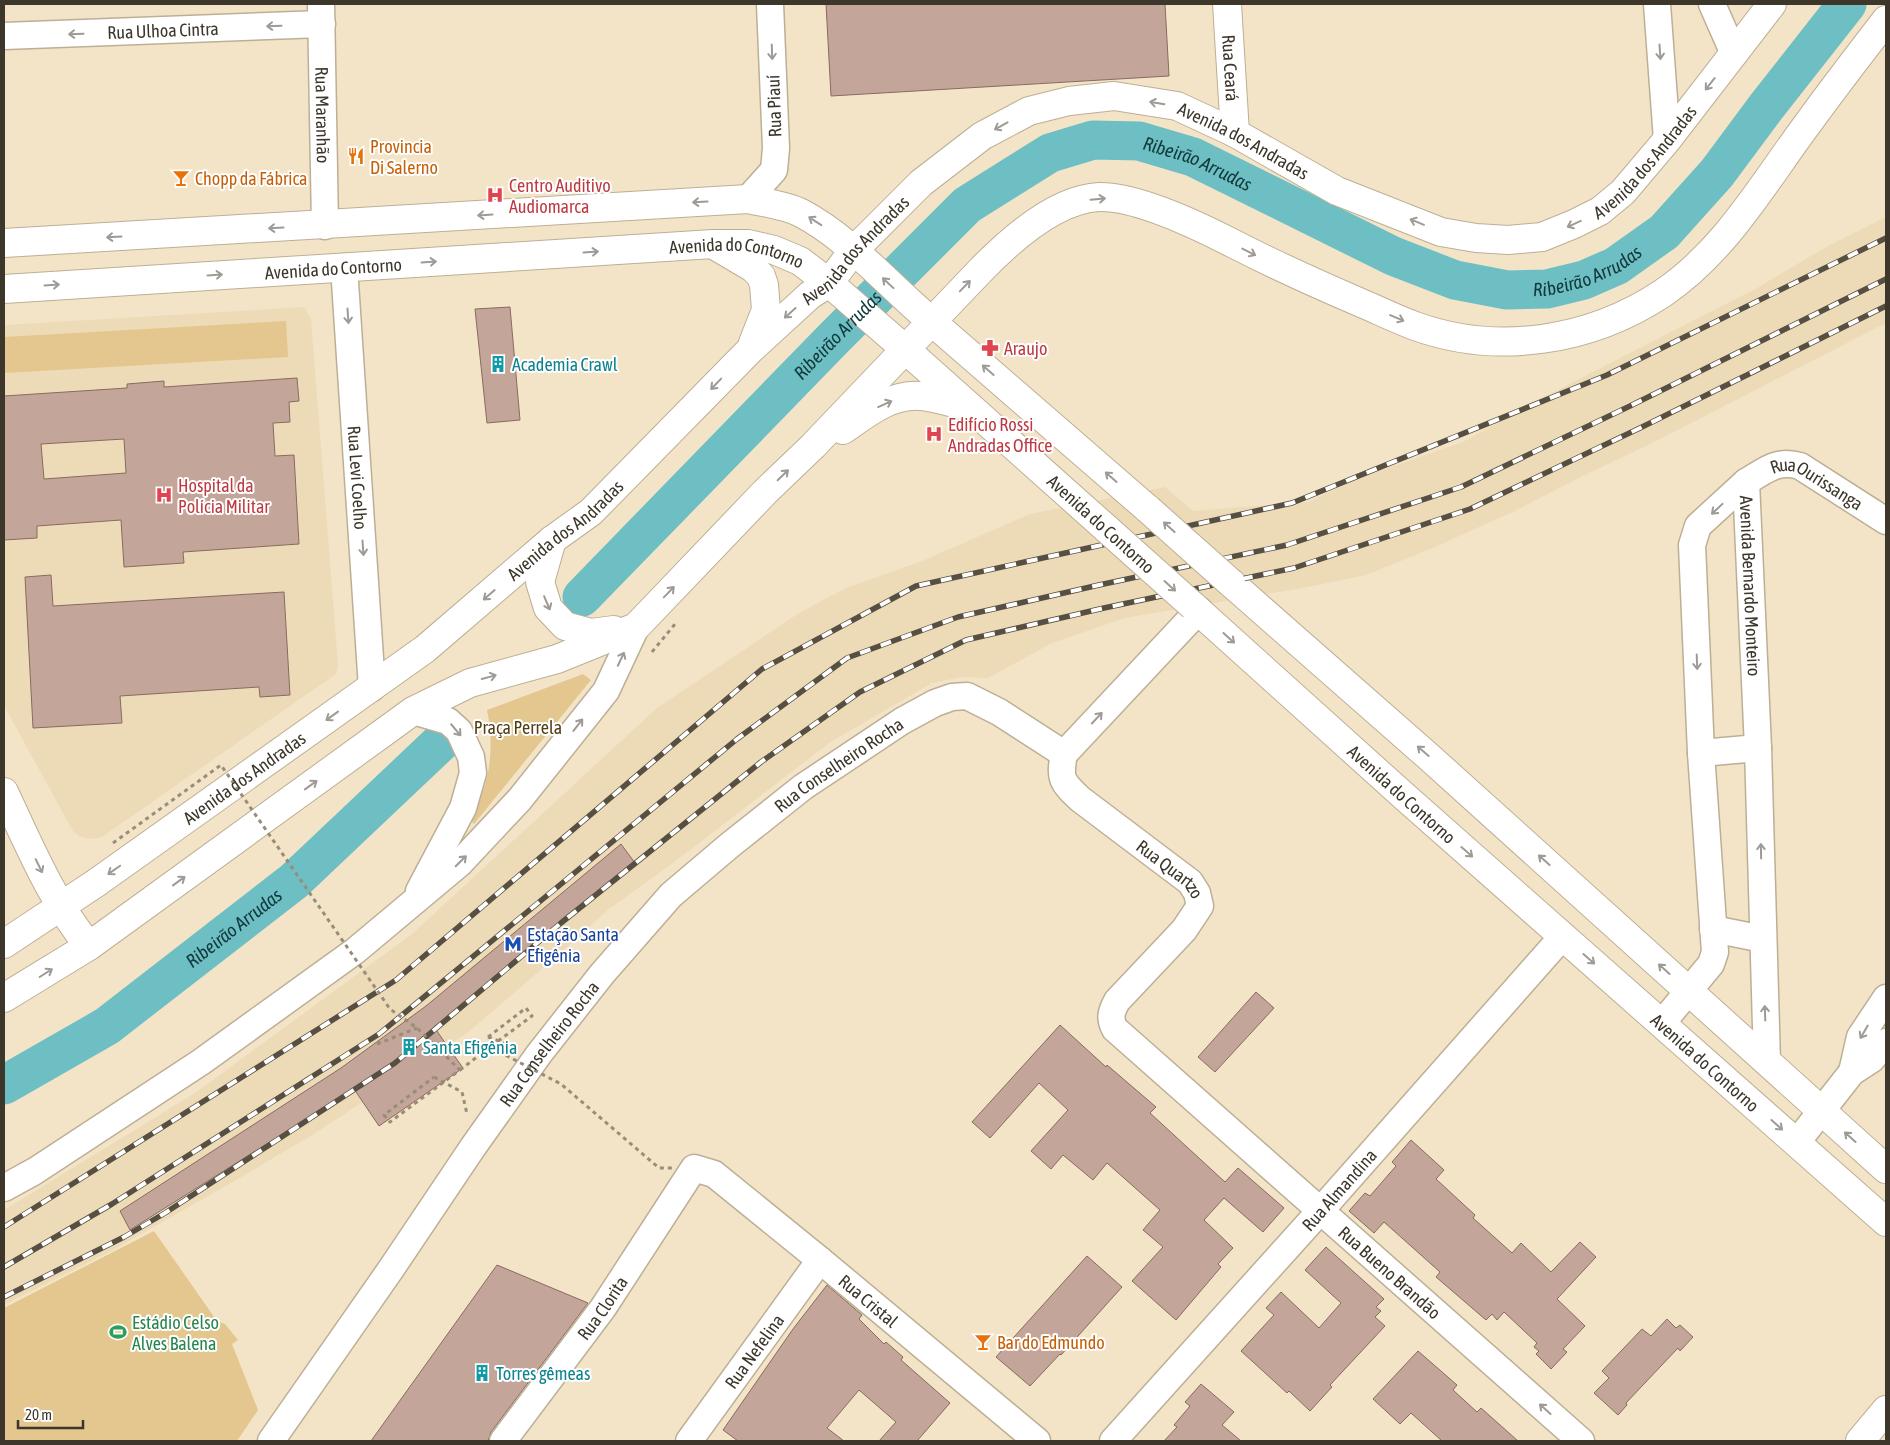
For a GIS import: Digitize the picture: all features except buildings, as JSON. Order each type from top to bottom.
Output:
[{"type":"main road","name":"Rua Ceará","points":[[1228,4],[1235,132]]},
{"type":"main road","name":"Avenida dos Andradas","points":[[4,944],[62,907],[425,649],[552,540],[591,512],[750,350],[810,295],[833,287],[857,254],[921,183],[982,136],[1029,111],[1069,101],[1114,96],[1177,106],[1235,132],[1337,191],[1432,229],[1476,238],[1508,240],[1542,237],[1574,224],[1600,210],[1624,192],[1667,140],[1772,4]]},
{"type":"main road","points":[[4,998],[89,946],[413,711],[470,683],[557,659],[636,627],[765,492],[813,446],[922,314],[1007,244],[1040,220],[1070,204],[1099,198],[1130,201],[1200,227],[1269,262],[1416,326],[1453,336],[1486,341],[1522,341],[1558,337],[1595,327],[1631,311],[1664,292],[1700,263],[1758,195],[1806,125],[1886,20]]},
{"type":"main road","points":[[4,244],[748,200],[774,204],[799,212],[816,222],[857,254],[922,314],[1148,509],[1429,756],[1886,1169]]},
{"type":"main road","points":[[344,267],[342,253],[348,236],[366,223]]},
{"type":"main road","points":[[305,270],[318,260],[323,250],[325,226]]},
{"type":"main road","points":[[713,244],[753,268],[761,276],[764,285],[766,310],[750,350]]},
{"type":"main road","name":"Avenida do Contorno","points":[[4,288],[713,244],[748,244],[774,250],[800,261],[897,342],[1405,797],[1886,1222]]},
{"type":"main road","points":[[813,446],[841,432],[881,405],[903,396],[922,396],[970,407]]},
{"type":"main road","points":[[552,540],[540,582],[548,608],[565,626],[591,634],[636,627]]},
{"type":"main road","points":[[4,792],[49,885],[75,929],[89,946]]},
{"type":"main road","points":[[1860,1441],[1886,1410]]},
{"type":"street","name":"Rua Piauí","points":[[748,200],[774,170],[776,148],[770,4]]},
{"type":"street","points":[[1657,4],[1667,140]]},
{"type":"street","points":[[1712,4],[1734,54]]},
{"type":"street","name":"Rua Ulhoa Cintra","points":[[4,36],[322,14]]},
{"type":"street","name":"Rua Maranhão","points":[[322,14],[325,226]]},
{"type":"street","name":"Rua Levi Coelho","points":[[344,267],[372,688]]},
{"type":"street","name":"Rua Ourissanga","points":[[1746,482],[1777,464],[1789,463],[1800,466],[1886,521]]},
{"type":"street","name":"Avenida Bernardo Monteiro","points":[[1746,482],[1758,748],[1767,1062]]},
{"type":"street","name":"Avenida Bernardo Monteiro","points":[[1662,1023],[1689,991],[1713,958],[1715,952],[1701,753],[1692,545],[1698,526],[1746,482]]},
{"type":"street","points":[[1064,754],[1196,608]]},
{"type":"street","points":[[4,1188],[35,1171],[201,1062],[355,952],[459,864],[520,799],[606,690],[636,627]]},
{"type":"street","name":"Rua Conselheiro Rocha","points":[[271,1441],[392,1269],[473,1147],[539,1054],[602,974],[671,895],[803,787],[902,721],[935,703],[952,697],[967,696],[999,712],[1064,754]]},
{"type":"street","points":[[411,905],[463,808],[474,773],[471,757],[459,731],[448,721],[413,711]]},
{"type":"street","points":[[1701,753],[1758,748]]},
{"type":"street","name":"Rua Quartzo","points":[[1064,754],[1060,771],[1066,786],[1088,805],[1190,882],[1197,893],[1200,906],[1184,930],[1117,1002],[1112,1010],[1110,1020]]},
{"type":"street","points":[[1713,929],[1763,939]]},
{"type":"street","name":"Rua Almandina","points":[[1113,1441],[1321,1210],[1563,936]]},
{"type":"street","points":[[1852,1072],[1860,1037],[1886,998]]},
{"type":"street","name":"Rua Bueno Brandão","points":[[1110,1020],[1121,1036],[1321,1210],[1581,1441]]},
{"type":"street","points":[[1797,1142],[1852,1072],[1872,1059],[1886,1042]]},
{"type":"street","name":"Rua Cristal","points":[[683,1168],[714,1174],[1037,1441]]},
{"type":"street","name":"Rua Clorita","points":[[503,1441],[603,1308],[683,1168]]},
{"type":"street","name":"Rua Nefelina","points":[[689,1441],[820,1260]]},
{"type":"path","points":[[113,843],[221,765],[390,1009],[417,1028],[460,1070]]},
{"type":"path","points":[[473,1147],[462,1092],[434,1078],[384,1115],[390,1122],[460,1070],[490,1047],[532,1016],[526,1008],[488,1037]]},
{"type":"path","points":[[378,1044],[417,1028]]},
{"type":"path","points":[[490,1047],[561,1084],[659,1168],[683,1168]]},
{"type":"shaded area","points":[[1886,217],[1886,323],[1515,511],[1366,575],[1308,587],[1125,618],[1052,643],[988,678],[962,677],[932,683],[829,743],[685,854],[608,910],[467,1033],[314,1134],[233,1182],[113,1250],[4,1305],[4,1210],[195,1093],[412,934],[657,708],[799,613],[846,588],[922,561],[1030,514],[1165,487],[1193,511],[1308,502],[1359,478],[1463,442],[1536,401],[1757,288],[1826,247]]},
{"type":"shaded area","name":"Hospital da Polícia Militar","points":[[304,307],[311,319],[338,665],[336,674],[102,837],[92,839],[81,837],[73,831],[4,706],[4,325]]},
{"type":"green space","points":[[286,321],[288,357],[4,373],[4,337]]},
{"type":"green space","name":"Praça Perrela","points":[[583,674],[591,680],[474,824],[470,820],[482,794],[489,766],[491,739],[487,710]]},
{"type":"green space","name":"Estádio Celso Alves Balena","points":[[154,1231],[217,1321],[225,1324],[238,1340],[232,1344],[258,1410],[237,1441],[4,1441],[4,1308]]},
{"type":"waterway","name":"Ribeirão Arrudas","points":[[582,597],[834,338],[967,205],[1050,153],[1093,140],[1139,141],[1193,157],[1393,256],[1455,280],[1507,290],[1547,289],[1584,280],[1616,266],[1664,232],[1717,173],[1847,4]]},
{"type":"waterway","name":"Ribeirão Arrudas","points":[[4,1085],[107,1026],[294,881],[442,741]]},
{"type":"railway","points":[[4,1227],[396,980],[762,669],[916,586],[1292,503],[1607,375],[1886,238]]},
{"type":"railway","points":[[4,1267],[112,1204],[379,1034],[737,739],[847,658],[958,617],[1287,545],[1461,487],[1630,406],[1886,279]]},
{"type":"railway","points":[[4,1297],[124,1237],[165,1213],[395,1063],[561,923],[761,762],[860,692],[966,640],[1104,608],[1294,568],[1470,509],[1640,428],[1886,306]]},
{"type":"place","name":"Provincia Di Salerno","points":[[356,156]]},
{"type":"place","name":"Chopp da Fábrica","points":[[181,178]]},
{"type":"place","name":"Centro Auditivo Audiomarca","points":[[495,195]]},
{"type":"place","name":"Araujo","points":[[990,348]]},
{"type":"place","name":"Academia Crawl","points":[[498,364]]},
{"type":"place","name":"Edifício Rossi Andradas Office","points":[[934,434]]},
{"type":"place","name":"Hospital da Polícia Militar","points":[[164,495]]},
{"type":"place","name":"Estação Santa Efigênia","points":[[513,944]]},
{"type":"place","name":"Santa Efigênia","points":[[409,1047]]},
{"type":"place","name":"Estádio Celso Alves Balena","points":[[118,1332]]},
{"type":"place","name":"Bar do Edmundo","points":[[983,1342]]},
{"type":"place","name":"Torres gêmeas","points":[[482,1373]]}]
